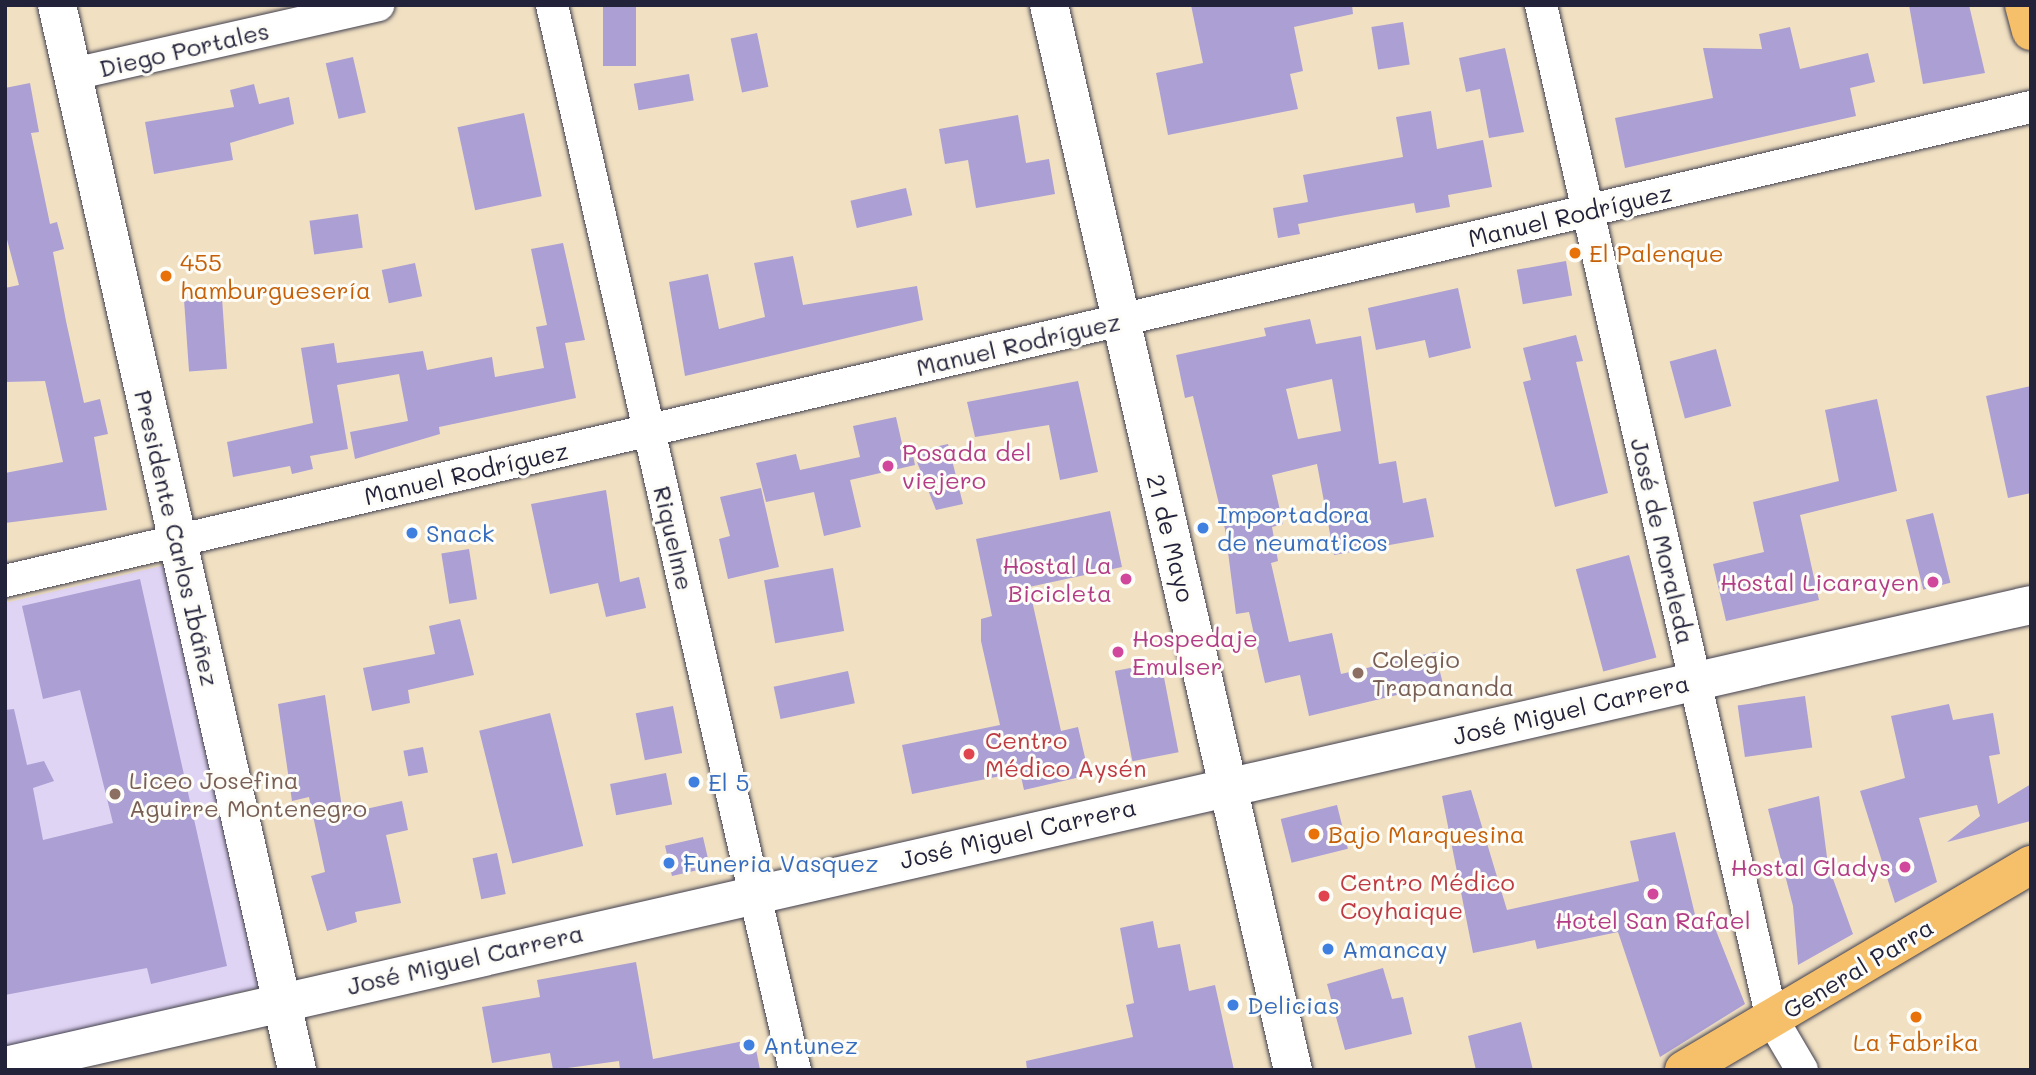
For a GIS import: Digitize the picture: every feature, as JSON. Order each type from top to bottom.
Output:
[{"type":"main road","points":[[2024,5],[2031,31]]},
{"type":"main road","name":"General Parra","points":[[1684,1070],[2031,865]]},
{"type":"street","name":"Presidente Carlos Ibáñez","points":[[57,5],[297,1070]]},
{"type":"street","name":"Diego Portales","points":[[73,74],[307,13],[378,5]]},
{"type":"street","name":"Riquelme","points":[[552,5],[795,1070]]},
{"type":"street","name":"21 de Mayo","points":[[1049,5],[1118,320],[1229,786],[1293,1070]]},
{"type":"street","name":"José de Moraleda","points":[[1541,5],[1772,1019],[1802,1070]]},
{"type":"street","name":"Manuel Rodríguez","points":[[5,581],[2031,107]]},
{"type":"street","name":"José Miguel Carrera","points":[[5,1066],[281,1000],[2031,605]]},
{"type":"shaded area","name":"Liceo Josefina Aguirre Montenegro","points":[[174,563],[266,986],[5,1047],[5,603]]},
{"type":"building","points":[[603,5],[636,5],[636,66],[603,66]]},
{"type":"building","points":[[1191,5],[1352,5],[1353,14],[1294,27],[1303,71],[1290,74],[1298,109],[1168,135],[1156,73],[1203,63]]},
{"type":"building","points":[[1909,5],[1969,5],[1985,73],[1923,84]]},
{"type":"building","points":[[1403,22],[1410,64],[1378,69],[1371,27]]},
{"type":"building","points":[[1790,27],[1800,69],[1868,53],[1875,82],[1850,88],[1856,116],[1625,168],[1615,118],[1713,98],[1703,48],[1762,49],[1759,34]]},
{"type":"building","points":[[757,33],[768,87],[742,92],[731,39]]},
{"type":"building","points":[[1505,48],[1524,132],[1489,138],[1480,89],[1466,92],[1459,58]]},
{"type":"building","points":[[353,57],[366,113],[339,119],[326,63]]},
{"type":"building","points":[[689,74],[694,101],[639,110],[634,84]]},
{"type":"building","points":[[30,83],[39,132],[31,133],[50,224],[57,222],[64,249],[53,252],[84,403],[100,399],[108,434],[94,437],[107,510],[5,523],[5,473],[63,462],[45,381],[5,382],[5,288],[19,285],[5,232],[5,88]]},
{"type":"building","points":[[254,84],[259,104],[289,97],[294,124],[230,143],[233,160],[154,174],[145,122],[234,107],[230,90]]},
{"type":"building","points":[[1431,111],[1437,149],[1483,140],[1492,187],[1448,195],[1450,207],[1416,213],[1414,203],[1346,215],[1298,224],[1300,234],[1278,238],[1273,208],[1308,202],[1303,175],[1403,157],[1396,117]]},
{"type":"building","points":[[524,113],[542,196],[475,210],[457,127]]},
{"type":"building","points":[[1018,115],[1026,163],[1049,159],[1055,194],[976,208],[968,160],[945,164],[939,129]]},
{"type":"building","points":[[906,188],[912,215],[857,228],[850,201]]},
{"type":"building","points":[[358,214],[363,248],[314,254],[309,221]]},
{"type":"building","points":[[563,243],[585,340],[565,343],[576,398],[439,427],[440,434],[355,459],[350,432],[408,421],[399,374],[337,385],[348,449],[310,456],[313,469],[292,474],[290,466],[233,477],[227,442],[313,423],[301,348],[334,343],[337,363],[423,351],[427,370],[492,357],[495,377],[544,368],[536,327],[547,325],[531,249]]},
{"type":"building","points":[[793,256],[803,305],[917,286],[923,320],[685,376],[669,282],[708,274],[719,329],[765,317],[754,263]]},
{"type":"building","points":[[1566,261],[1572,295],[1523,304],[1517,270]]},
{"type":"building","points":[[415,263],[422,296],[389,303],[382,270]]},
{"type":"building","points":[[1458,288],[1471,348],[1429,358],[1425,340],[1376,350],[1368,308]]},
{"type":"building","points":[[222,298],[227,369],[189,371],[184,301]]},
{"type":"building","points":[[1310,319],[1316,344],[1361,336],[1379,464],[1396,461],[1403,503],[1426,498],[1434,537],[1334,555],[1317,464],[1272,475],[1283,524],[1272,527],[1278,561],[1271,563],[1289,642],[1332,633],[1341,674],[1435,652],[1443,684],[1309,716],[1300,675],[1265,683],[1249,612],[1236,614],[1225,529],[1193,396],[1185,398],[1176,355],[1266,336],[1264,328]],"holes":[[[1332,379],[1341,431],[1298,439],[1286,389]]]},
{"type":"building","points":[[1576,335],[1583,361],[1576,362],[1608,493],[1555,507],[1523,382],[1531,380],[1523,348]]},
{"type":"building","points":[[1716,349],[1731,406],[1685,418],[1670,361]]},
{"type":"building","points":[[1078,381],[1098,472],[1060,480],[1049,425],[975,437],[967,402]]},
{"type":"building","points":[[2031,386],[2031,493],[2008,498],[1986,396]]},
{"type":"building","points":[[1877,399],[1897,491],[1800,515],[1819,600],[1726,621],[1713,564],[1764,552],[1753,502],[1839,481],[1825,410]]},
{"type":"building","points":[[896,417],[903,448],[911,446],[915,465],[850,480],[861,527],[824,536],[814,492],[766,502],[756,463],[796,454],[800,470],[860,457],[853,426]]},
{"type":"building","points":[[948,444],[963,504],[936,510],[913,452]]},
{"type":"building","points":[[761,488],[779,567],[728,579],[719,539],[730,536],[720,497]]},
{"type":"building","points":[[606,490],[620,582],[639,577],[646,608],[606,617],[598,583],[550,594],[531,504]]},
{"type":"building","points":[[1110,511],[1122,567],[1029,587],[1061,731],[1078,727],[1089,775],[1024,790],[1020,772],[912,794],[902,745],[1000,725],[981,641],[981,619],[992,616],[976,539]]},
{"type":"building","points":[[1933,513],[1950,583],[1923,590],[1906,520]]},
{"type":"building","points":[[469,549],[477,599],[449,604],[441,553]]},
{"type":"building","points":[[1629,555],[1656,657],[1603,672],[1576,569]]},
{"type":"building","points":[[833,568],[844,631],[775,643],[764,580]]},
{"type":"building","name":"Liceo Josefina Aguirre Montenegro","points":[[140,579],[227,966],[151,984],[147,968],[5,995],[5,710],[14,709],[27,765],[44,761],[54,781],[33,788],[43,840],[113,823],[80,690],[43,699],[22,606]]},
{"type":"building","points":[[460,619],[474,675],[408,690],[410,703],[372,711],[363,668],[435,654],[429,626]]},
{"type":"building","points":[[1161,662],[1179,752],[1132,761],[1115,671]]},
{"type":"building","points":[[848,671],[855,703],[781,719],[774,687]]},
{"type":"building","points":[[325,695],[343,814],[402,801],[408,830],[386,835],[401,903],[355,912],[357,922],[327,931],[311,876],[325,872],[309,797],[292,801],[278,704]]},
{"type":"building","points":[[1805,696],[1812,747],[1745,757],[1738,705]]},
{"type":"building","points":[[1949,704],[1953,720],[1993,713],[2000,754],[1989,756],[1998,804],[2031,784],[2031,821],[1947,842],[1980,816],[1977,805],[1919,818],[1937,882],[1895,903],[1860,791],[1905,778],[1891,716]]},
{"type":"building","points":[[673,706],[682,753],[645,760],[636,713]]},
{"type":"building","points":[[550,713],[583,846],[512,864],[479,731]]},
{"type":"building","points":[[423,747],[428,773],[408,776],[403,751]]},
{"type":"building","points":[[666,773],[672,804],[616,815],[610,784]]},
{"type":"building","points":[[1471,790],[1507,910],[1639,881],[1630,841],[1675,832],[1698,927],[1713,923],[1745,1004],[1660,1057],[1618,932],[1537,949],[1535,940],[1473,953],[1442,796]]},
{"type":"building","points":[[1819,796],[1828,865],[1853,934],[1798,965],[1793,906],[1768,809]]},
{"type":"building","name":"Bajo Marquesina","points":[[1337,805],[1348,849],[1292,863],[1281,819]]},
{"type":"building","points":[[703,837],[710,867],[672,876],[665,846]]},
{"type":"building","points":[[497,853],[506,894],[481,899],[473,858]]},
{"type":"building","points":[[1153,921],[1158,948],[1180,944],[1189,991],[1215,985],[1234,1070],[1027,1070],[1026,1061],[1133,1037],[1126,1005],[1134,1003],[1120,928]]},
{"type":"building","points":[[636,962],[653,1059],[754,1039],[760,1070],[620,1070],[619,1061],[553,1070],[550,1053],[492,1063],[482,1007],[540,997],[537,980]]},
{"type":"building","points":[[1383,968],[1392,999],[1403,997],[1412,1034],[1345,1050],[1327,984]]},
{"type":"building","points":[[1521,1022],[1533,1070],[1476,1070],[1468,1036]]},
{"type":"place","name":"El Palenque","points":[[1575,253]]},
{"type":"place","name":"455 hamburguesería","points":[[166,276]]},
{"type":"place","name":"Posada del viejero","points":[[888,466]]},
{"type":"place","name":"Importadora de neumaticos","points":[[1203,528]]},
{"type":"place","name":"Snack","points":[[412,533]]},
{"type":"place","name":"Hostal La Bicicleta","points":[[1126,579]]},
{"type":"place","name":"Hostal Licarayen","points":[[1933,582]]},
{"type":"place","name":"Hospedaje Emulser","points":[[1118,652]]},
{"type":"place","name":"Colegio Trapananda","points":[[1358,673]]},
{"type":"place","name":"Centro Médico Aysén","points":[[969,754]]},
{"type":"place","name":"El 5","points":[[694,782]]},
{"type":"place","name":"Liceo Josefina Aguirre Montenegro","points":[[115,794]]},
{"type":"place","name":"Bajo Marquesina","points":[[1314,834]]},
{"type":"place","name":"Funeria Vasquez","points":[[669,863]]},
{"type":"place","name":"Hostal Gladys","points":[[1905,867]]},
{"type":"place","name":"Hotel San Rafael","points":[[1653,894]]},
{"type":"place","name":"Centro Médico Coyhaique","points":[[1324,896]]},
{"type":"place","name":"Amancay","points":[[1328,949]]},
{"type":"place","name":"Delicias","points":[[1233,1005]]},
{"type":"place","name":"La Fabrika","points":[[1916,1017]]},
{"type":"place","name":"Antunez","points":[[749,1045]]}]
